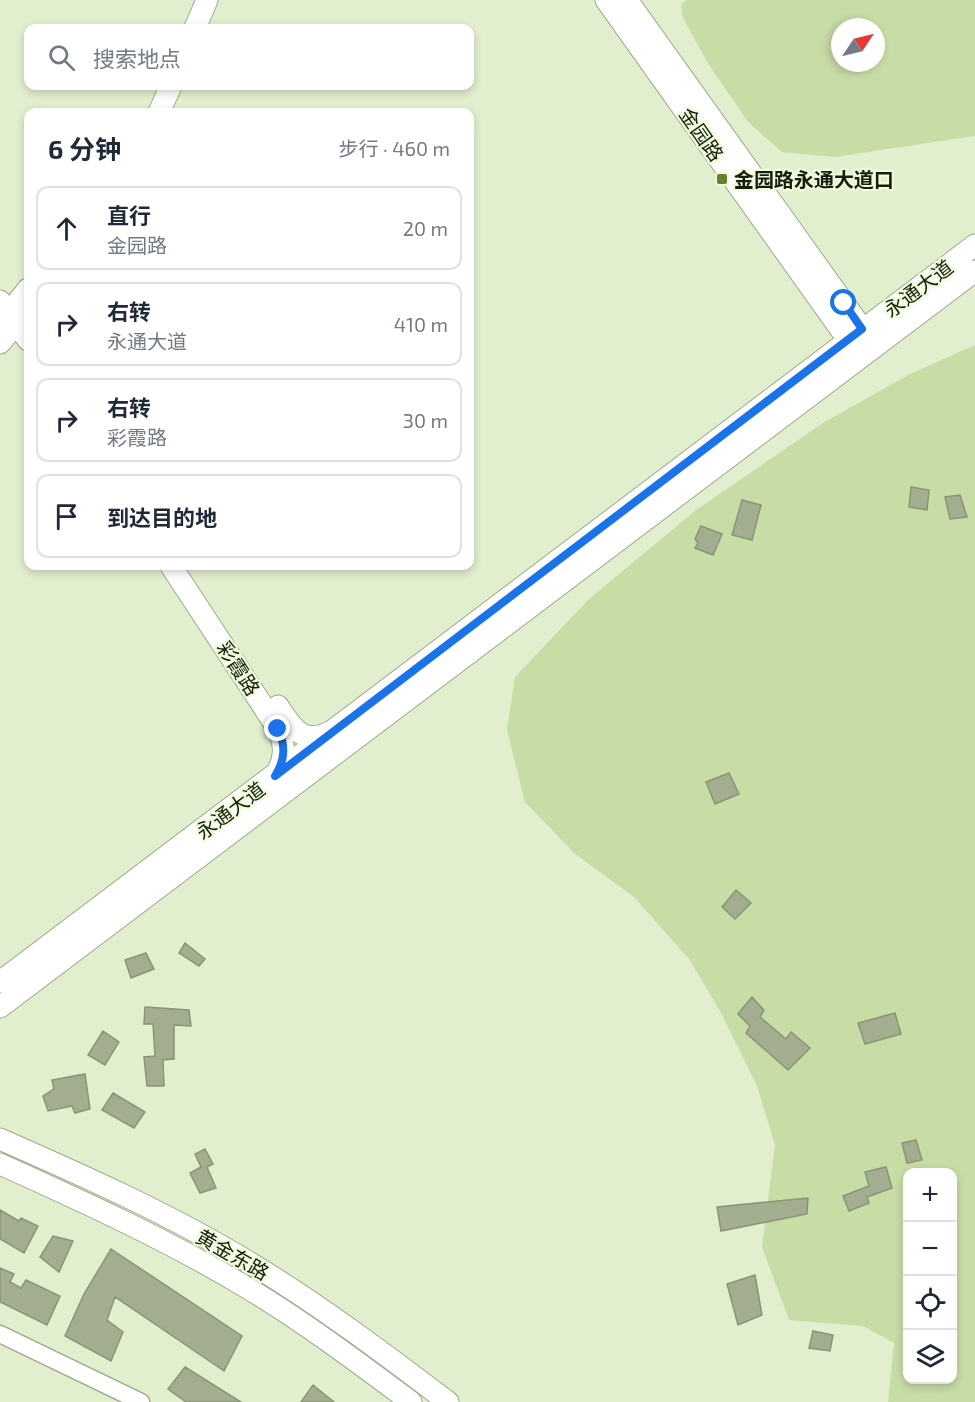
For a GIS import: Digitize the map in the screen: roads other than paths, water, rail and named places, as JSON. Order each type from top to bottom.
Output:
[{"type":"main road","points":[[197,24],[207,0]]},
{"type":"main road","points":[[212,24],[221,0]]},
{"type":"main road","name":"金园路","points":[[606,0],[837,309]]},
{"type":"main road","name":"金园路","points":[[627,0],[861,343]]},
{"type":"main road","points":[[161,108],[169,90]]},
{"type":"main road","points":[[176,108],[184,90]]},
{"type":"main road","name":"永通大道","points":[[0,982],[275,776],[822,359],[861,343],[892,307],[975,245]]},
{"type":"main road","name":"永通大道","points":[[0,1007],[861,343],[975,271]]},
{"type":"main road","points":[[24,296],[9,323],[24,350]]},
{"type":"main road","points":[[822,359],[832,340],[837,309],[874,314],[892,307]]},
{"type":"main road","name":"彩霞路","points":[[174,570],[282,737],[284,755],[275,776]]},
{"type":"main road","name":"彩霞路","points":[[187,570],[293,728],[302,735],[312,737],[323,736],[336,729]]},
{"type":"main road","name":"黄金东路","points":[[0,1139],[142,1205],[241,1257],[330,1315],[448,1402]]},
{"type":"main road","name":"黄金东路","points":[[0,1164],[146,1233],[251,1290],[306,1326],[411,1402]]},
{"type":"street","points":[[0,1334],[141,1402]]},
{"type":"place","name":"金园路永通大道口","points":[[722,179]]}]
